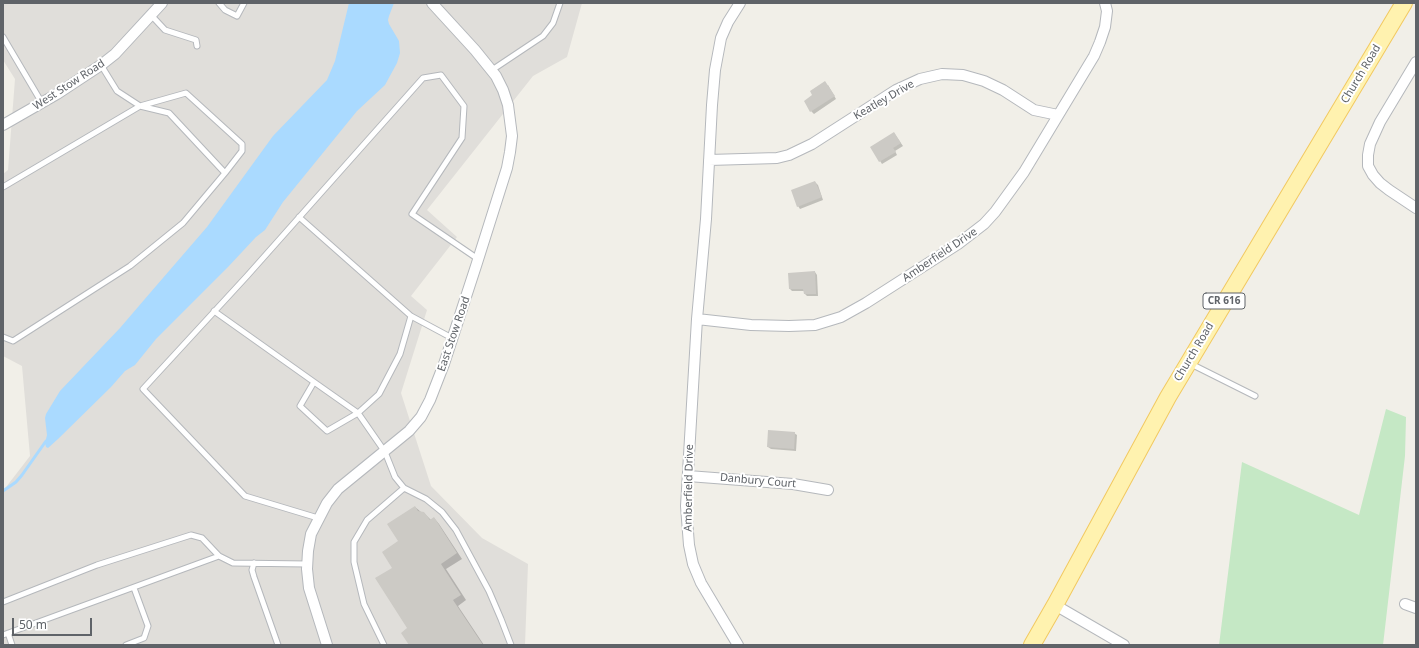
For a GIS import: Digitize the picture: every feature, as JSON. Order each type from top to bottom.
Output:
[{"type":"main road","name":"Church Road","points":[[1032,645],[1188,362],[1404,3]]},
{"type":"street","name":"West Stow Road","points":[[3,125],[87,76],[102,65],[115,54],[162,3]]},
{"type":"street","name":"East Stow Road","points":[[326,645],[309,588],[307,564],[311,534],[327,502],[338,489],[351,477],[385,452],[409,431],[421,417],[437,383],[507,168],[512,136],[508,105],[503,90],[492,70],[432,3]]},
{"type":"street","name":"Amberfield Drive","points":[[738,645],[701,583],[689,545],[686,506],[697,319],[706,219],[712,105],[718,54],[722,38],[728,22],[740,3]]},
{"type":"street","name":"Amberfield Drive","points":[[697,319],[751,325],[802,326],[828,321],[854,311],[938,258],[984,224],[995,212],[1016,183],[1094,56],[1105,27],[1107,11],[1105,3]]},
{"type":"street","points":[[1416,62],[1380,122],[1370,144],[1368,155],[1368,166],[1380,183],[1416,208]]},
{"type":"street","name":"Keatley Drive","points":[[709,160],[777,158],[789,155],[812,144],[896,90],[920,79],[942,74],[962,75],[984,81],[1003,90],[1034,110],[1058,115]]},
{"type":"street","name":"Danbury Court","points":[[688,476],[793,484],[828,490]]},
{"type":"street","points":[[1404,604],[1416,608]]},
{"type":"street","points":[[1055,605],[1124,645]]},
{"type":"lane","points":[[219,3],[225,10],[237,16],[244,3]]},
{"type":"lane","points":[[492,70],[543,36],[553,23],[560,3]]},
{"type":"lane","points":[[151,15],[165,30],[196,40],[197,46]]},
{"type":"lane","points":[[3,38],[42,103]]},
{"type":"lane","points":[[102,65],[117,92],[140,106],[170,113],[225,173]]},
{"type":"lane","points":[[318,518],[245,496],[143,389],[423,78],[441,75],[464,106],[462,138],[412,214],[478,259]]},
{"type":"lane","points":[[3,187],[140,106],[186,93],[242,144],[242,151],[183,223],[130,266],[13,341],[3,337]]},
{"type":"lane","points":[[299,217],[411,316],[452,338]]},
{"type":"lane","points":[[214,311],[358,413],[385,452],[395,477],[404,488],[426,499],[442,512],[456,530],[489,591],[511,645]]},
{"type":"lane","points":[[314,382],[300,406],[327,431],[358,413],[379,394],[400,354],[411,316]]},
{"type":"lane","points":[[1188,362],[1255,396]]},
{"type":"lane","points":[[384,645],[364,604],[354,562],[354,542],[367,520],[404,488]]},
{"type":"lane","points":[[3,602],[98,565],[191,535],[202,538],[219,556],[233,563],[307,564]]},
{"type":"lane","points":[[12,645],[6,634],[219,556]]},
{"type":"lane","points":[[254,563],[252,570],[254,577],[278,645]]},
{"type":"lane","points":[[126,645],[144,638],[148,626],[134,588]]},
{"type":"shaded area","points":[[3,3],[582,3],[567,57],[533,76],[427,210],[457,237],[411,296],[427,310],[401,393],[431,486],[482,538],[528,564],[525,645],[3,645],[3,491],[30,456],[22,366],[3,356],[3,174],[8,170],[15,79],[3,60]]},
{"type":"green space","points":[[1386,409],[1406,417],[1405,456],[1383,645],[1219,645],[1242,462],[1359,515]]},
{"type":"water","points":[[349,3],[394,3],[388,20],[399,41],[400,53],[397,63],[385,85],[357,111],[283,202],[265,230],[256,237],[156,339],[135,365],[125,371],[111,387],[58,439],[48,448],[46,447],[46,414],[60,391],[120,328],[207,227],[273,136],[327,80],[335,61]]},
{"type":"building","points":[[825,81],[835,96],[810,112],[804,101],[812,95],[810,91]]},
{"type":"building","points":[[894,132],[901,143],[893,148],[896,152],[879,162],[870,147]]},
{"type":"building","points":[[815,181],[822,197],[797,207],[791,190]]},
{"type":"building","points":[[815,271],[816,294],[804,294],[803,289],[789,289],[788,273]]},
{"type":"building","points":[[768,430],[795,432],[794,449],[767,447]]},
{"type":"building","points":[[415,506],[418,511],[424,512],[430,520],[434,517],[457,553],[441,564],[461,595],[453,600],[483,645],[409,645],[401,633],[407,628],[375,578],[392,568],[382,552],[398,541],[387,524]]},
{"type":"waterway","points":[[3,491],[16,482],[46,441]]}]
